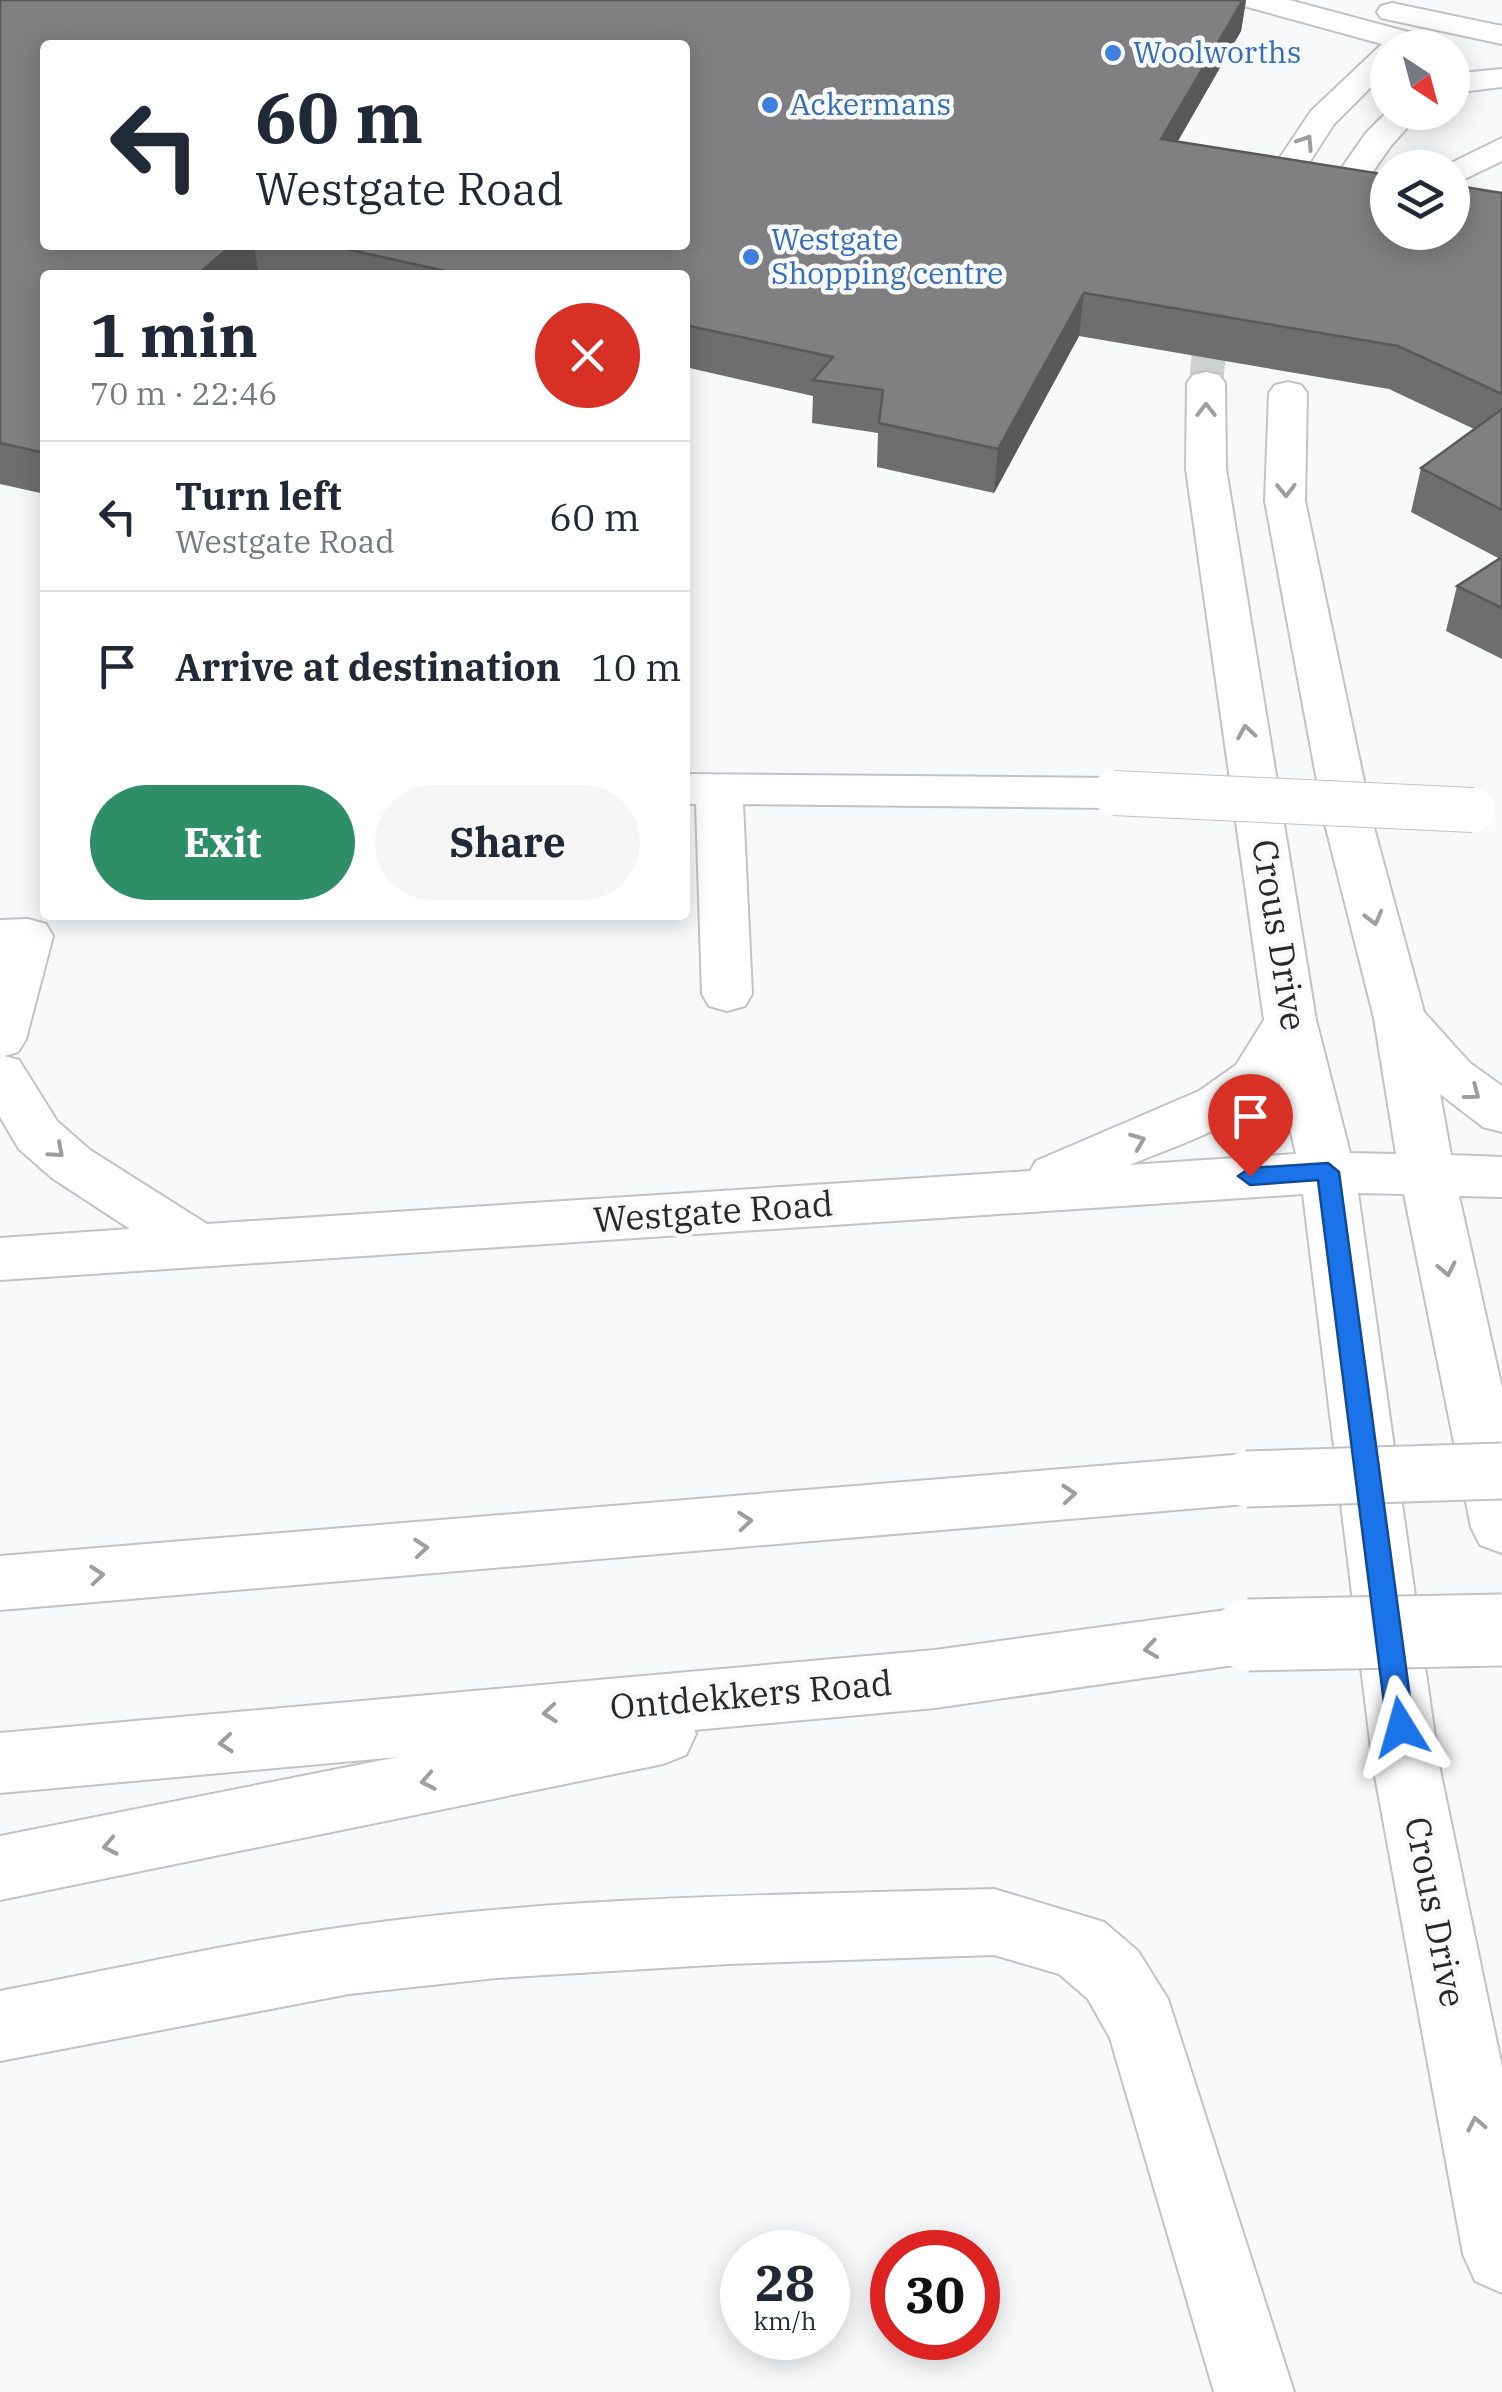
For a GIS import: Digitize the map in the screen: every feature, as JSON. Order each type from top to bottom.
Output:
[{"type":"street","points":[[1343,0],[1420,30]]},
{"type":"street","points":[[1430,30],[1452,0]]},
{"type":"street","points":[[1267,4],[1370,38]]},
{"type":"street","points":[[1267,4],[1342,40],[1350,55],[1349,92]]},
{"type":"street","points":[[1270,198],[1322,118],[1370,70]]},
{"type":"street","points":[[1470,82],[1502,78]]},
{"type":"street","points":[[1340,195],[1388,130]]},
{"type":"street","points":[[1470,165],[1502,148]]},
{"type":"street","name":"Crous Drive","points":[[1206,383],[1206,470],[1290,1020],[1328,1172],[1406,1765],[1502,2254]]},
{"type":"street","points":[[1288,393],[1285,501],[1349,824],[1400,1018],[1427,1174],[1502,1527]]},
{"type":"street","points":[[727,994],[702,789],[1114,793],[1488,811]]},
{"type":"street","points":[[0,1039],[25,929]]},
{"type":"street","points":[[1400,1018],[1451,1076],[1502,1112]]},
{"type":"street","points":[[1016,1192],[1218,1104],[1254,1078],[1274,1053],[1290,1020]]},
{"type":"street","points":[[0,1073],[38,1134],[71,1164],[198,1246]]},
{"type":"street","name":"Westgate Road","points":[[0,1259],[1328,1172],[1502,1177]]},
{"type":"street","points":[[0,1583],[1246,1479],[1502,1471]]},
{"type":"street","name":"Ontdekkers Road","points":[[0,1763],[935,1678],[1248,1636],[1502,1630]]},
{"type":"street","points":[[0,1868],[935,1678]]},
{"type":"street","points":[[0,2026],[350,1960],[496,1944],[728,1930],[994,1922],[1079,1946],[1113,1975],[1142,2024],[1254,2392]]},
{"type":"building","name":"Westgate Shopping centre","points":[[0,0],[1243,0],[1161,139],[1370,172],[1370,250],[1470,250],[1470,188],[1502,193],[1502,394],[1398,346],[1084,293],[998,449],[879,423],[883,390],[813,380],[833,357],[690,326],[690,270],[440,270],[350,250],[690,250],[690,40],[40,40],[40,250],[226,250],[203,270],[40,270],[40,452],[0,443]]},
{"type":"building","points":[[1502,409],[1502,510],[1421,468]]},
{"type":"building","points":[[1502,557],[1502,608],[1457,586]]},
{"type":"tunnel","points":[[1206,383],[1216,284]]},
{"type":"place","name":"Woolworths","points":[[1113,53]]},
{"type":"place","name":"Ackermans","points":[[770,105]]},
{"type":"place","name":"Westgate Shopping centre","points":[[751,257]]},
{"type":"route","points":[[1250,1176],[1328,1172],[1401,1727]]}]
